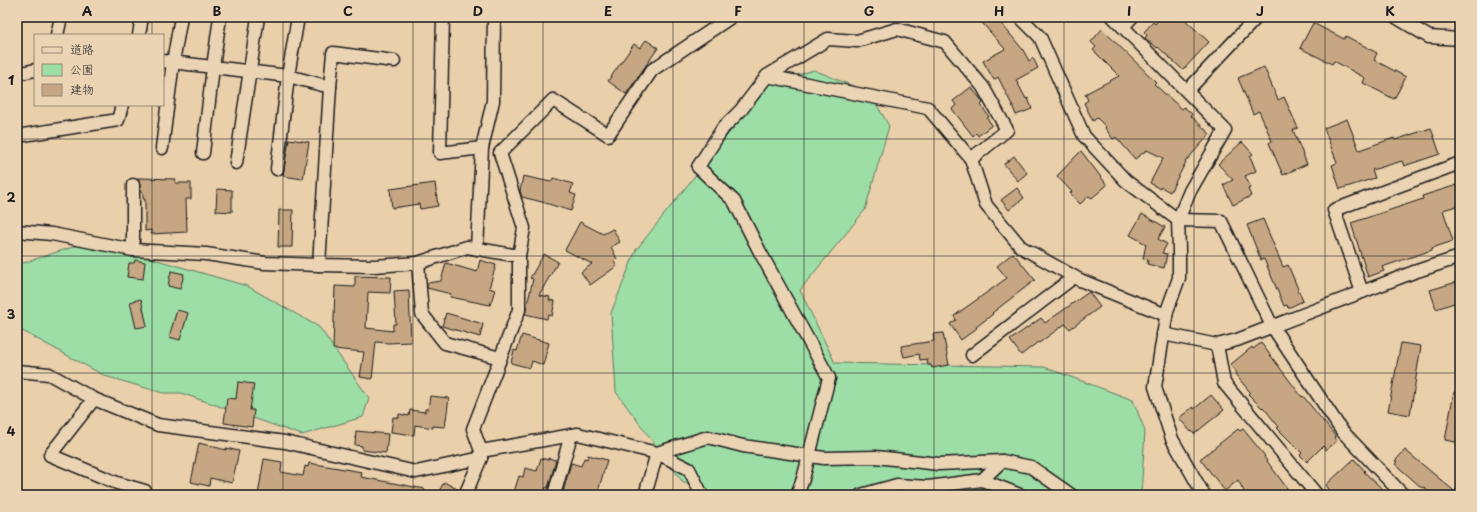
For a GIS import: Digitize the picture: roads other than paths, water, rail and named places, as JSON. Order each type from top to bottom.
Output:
[{"type":"street","points":[[57,34],[61,17]]},
{"type":"street","points":[[139,34],[142,17]]},
{"type":"street","points":[[162,148],[168,61],[181,17]]},
{"type":"street","points":[[203,153],[220,17]]},
{"type":"street","points":[[236,163],[258,17]]},
{"type":"street","points":[[277,169],[288,76],[298,17]]},
{"type":"street","points":[[443,17],[440,153],[482,148]]},
{"type":"street","points":[[477,249],[482,148],[493,101],[494,17]]},
{"type":"street","points":[[465,495],[481,454],[473,429],[519,310],[519,256],[524,228],[500,153],[553,100],[608,134],[652,70],[731,17]]},
{"type":"street","points":[[1020,17],[1040,37],[1084,136],[1126,181],[1178,220],[1221,221],[1272,326],[1342,431],[1403,495]]},
{"type":"street","points":[[1113,17],[1225,130],[1190,190],[1178,220],[1180,251],[1179,278],[1166,315],[1155,387],[1172,440],[1204,495]]},
{"type":"street","points":[[1123,27],[1132,17]]},
{"type":"street","points":[[1187,91],[1257,17]]},
{"type":"street","points":[[1396,17],[1428,37],[1460,39]]},
{"type":"street","points":[[797,495],[809,455],[828,378],[734,201],[698,167],[723,128],[741,110],[767,76],[828,39],[856,41],[897,29],[945,42],[983,87],[1008,130],[971,159]]},
{"type":"street","points":[[319,265],[333,53],[394,61]]},
{"type":"street","points":[[168,61],[288,76],[330,87]]},
{"type":"street","points":[[17,74],[34,70]]},
{"type":"street","points":[[767,76],[928,108],[971,159],[986,205],[1021,247],[1074,276],[1166,315]]},
{"type":"street","points":[[17,136],[118,120],[122,106]]},
{"type":"street","points":[[1362,292],[1334,210],[1460,163]]},
{"type":"street","points":[[133,184],[133,250]]},
{"type":"street","points":[[17,231],[52,234],[133,250],[206,254],[265,262],[319,265],[374,266],[418,263],[467,247],[519,256]]},
{"type":"street","points":[[1163,334],[1217,345],[1237,340],[1414,272],[1460,257]]},
{"type":"street","points":[[418,263],[422,314],[445,342],[500,358]]},
{"type":"street","points":[[972,355],[1074,276]]},
{"type":"street","points":[[1217,345],[1224,383],[1317,495]]},
{"type":"street","points":[[17,371],[49,374],[94,399],[158,425],[285,442],[416,472],[481,454],[578,434],[657,453],[689,469],[702,495]]},
{"type":"street","points":[[94,399],[50,455],[117,483],[145,491]]},
{"type":"street","points":[[554,495],[571,435]]},
{"type":"street","points":[[657,453],[708,437],[743,446],[824,458],[876,457],[939,464],[1002,461],[1031,467],[1072,495]]},
{"type":"street","points":[[645,495],[657,453]]},
{"type":"street","points":[[861,495],[896,485],[926,491],[982,480],[1002,461]]},
{"type":"street","points":[[982,480],[1020,495]]}]
